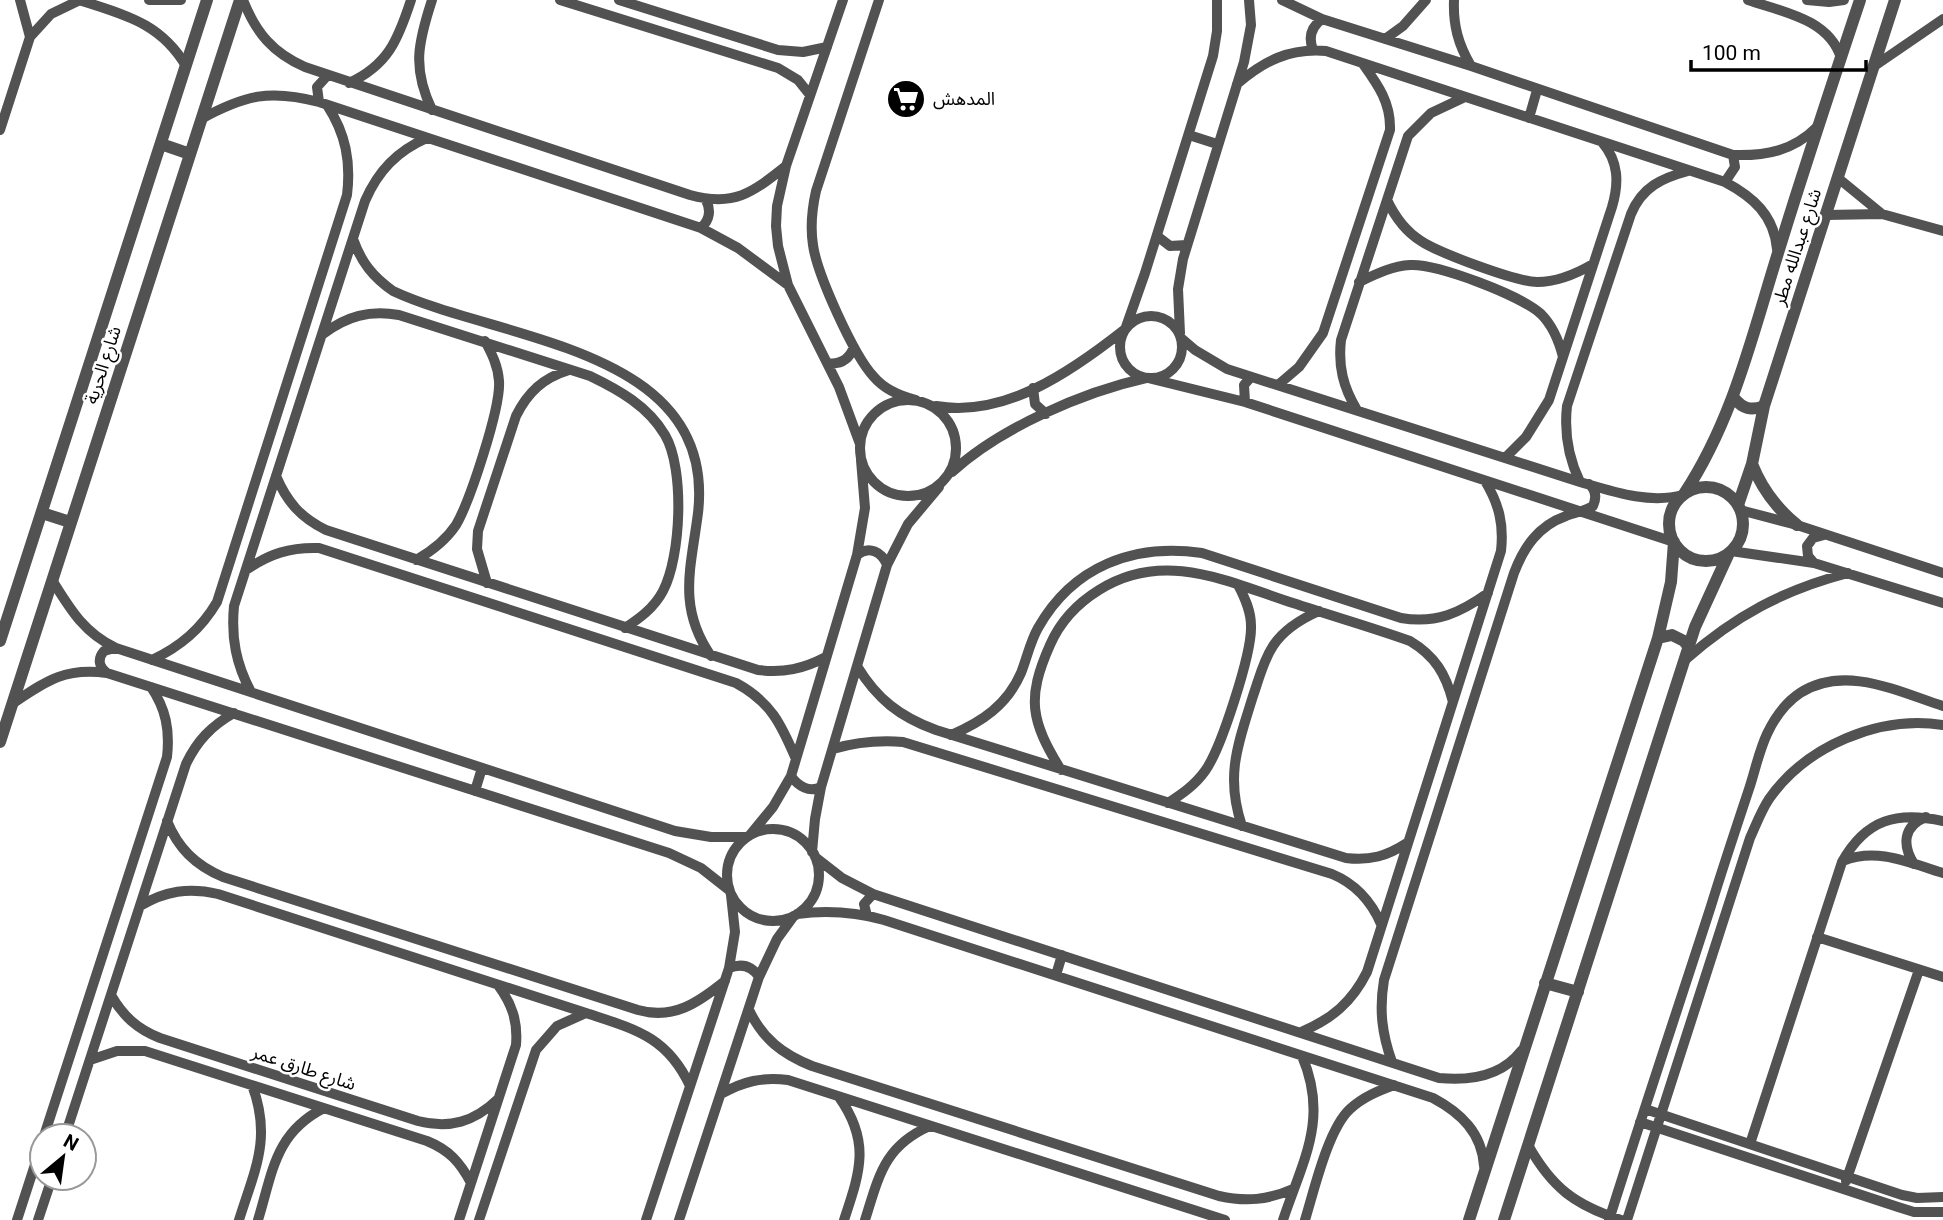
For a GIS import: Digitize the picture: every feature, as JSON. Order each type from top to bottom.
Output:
[{"type":"street","points":[[20,0],[30,37]]},
{"type":"street","points":[[0,130],[4,109],[30,37],[51,14],[79,0],[149,26],[171,45],[186,66]]},
{"type":"street","points":[[108,10],[117,0]]},
{"type":"street","points":[[149,0],[181,0]]},
{"type":"street","name":"شارع الحرية","points":[[0,641],[207,0]]},
{"type":"street","points":[[241,0],[260,34],[288,60],[327,76],[706,200],[720,201],[748,194],[786,166]]},
{"type":"street","name":"شارع الحرية","points":[[0,742],[241,0]]},
{"type":"street","points":[[349,83],[381,62],[402,29],[411,0]]},
{"type":"street","points":[[432,0],[418,54],[419,74],[432,110]]},
{"type":"street","points":[[560,0],[778,68],[798,80],[810,95]]},
{"type":"street","points":[[619,0],[778,50],[803,52],[827,47]]},
{"type":"street","points":[[646,1220],[729,968],[735,932],[727,880],[729,860],[733,851],[773,807],[790,776],[857,555],[866,508],[859,444],[843,397],[788,285],[776,226],[777,206],[786,166],[844,0]]},
{"type":"street","points":[[867,0],[877,5],[821,173],[812,217],[812,244],[816,261],[855,347],[875,379],[894,392],[951,409],[986,407],[1033,388],[1090,356],[1141,317],[1159,316],[1175,326],[1181,336],[1211,360],[1251,377],[1585,483],[1651,498],[1668,499],[1684,495]]},
{"type":"street","points":[[1217,0],[1217,32],[1213,56],[1125,329],[1119,350],[1122,360],[1136,374],[1147,378],[1245,402],[1674,542]]},
{"type":"street","points":[[679,1220],[760,977],[777,939],[812,899],[817,889],[815,819],[821,787],[887,565],[908,524],[949,475],[979,450],[1046,414],[1111,386],[1159,377],[1176,367],[1183,348],[1178,289],[1186,245],[1249,43],[1249,0]]},
{"type":"street","points":[[1282,0],[1322,19],[1471,66],[1733,155],[1762,154],[1791,147],[1819,124]]},
{"type":"street","points":[[1385,39],[1403,26],[1426,0]]},
{"type":"street","points":[[1454,0],[1456,33],[1471,66]]},
{"type":"street","points":[[1748,0],[1814,23],[1837,45],[1841,58]]},
{"type":"street","points":[[1798,17],[1804,9],[1805,0],[1844,0]]},
{"type":"street","name":"شارع عبدالله مطر","points":[[1684,495],[1711,449],[1734,398],[1860,0]]},
{"type":"street","name":"شارع عبدالله مطر","points":[[1739,507],[1752,464],[1764,406],[1895,0]]},
{"type":"street","points":[[1313,50],[1310,43],[1312,29],[1322,19]]},
{"type":"street","points":[[1873,67],[1943,19]]},
{"type":"street","points":[[402,29],[410,35],[421,35]]},
{"type":"street","points":[[1237,84],[1264,63],[1279,56],[1313,50],[1326,51],[1725,182],[1757,203],[1769,218],[1776,234],[1778,253]]},
{"type":"street","points":[[1278,385],[1304,362],[1322,333],[1390,130],[1386,99],[1363,63]]},
{"type":"street","points":[[152,660],[185,642],[218,602],[347,195],[347,148],[339,125],[323,103],[317,87],[327,76]]},
{"type":"street","points":[[1529,118],[1537,90]]},
{"type":"street","points":[[201,119],[248,97],[272,94],[296,96],[323,103],[701,228],[738,248],[788,285]]},
{"type":"street","points":[[1357,410],[1342,376],[1342,340],[1408,136],[1431,113],[1465,97]]},
{"type":"street","points":[[1390,130],[1402,128],[1408,136]]},
{"type":"street","points":[[1189,135],[1217,144]]},
{"type":"street","points":[[251,692],[236,658],[233,640],[234,606],[365,201],[379,174],[389,162],[413,144],[427,138]]},
{"type":"street","points":[[1505,458],[1526,437],[1549,400],[1614,199],[1617,175],[1615,162],[1602,141]]},
{"type":"street","points":[[161,144],[190,154]]},
{"type":"street","points":[[1725,182],[1735,167],[1733,155]]},
{"type":"street","points":[[1392,1062],[1382,1031],[1380,1014],[1384,980],[1520,557],[1528,544],[1550,523],[1589,509],[1595,501],[1595,491],[1573,467],[1567,445],[1567,406],[1634,206],[1651,186],[1662,179],[1690,170]]},
{"type":"street","points":[[1838,178],[1882,214]]},
{"type":"street","points":[[347,195],[358,193],[365,201]]},
{"type":"street","points":[[1614,199],[1626,198],[1634,206]]},
{"type":"street","points":[[701,228],[708,218],[709,205],[706,200]]},
{"type":"street","points":[[1387,200],[1400,223],[1421,241],[1522,281],[1552,281],[1593,264]]},
{"type":"street","points":[[1826,215],[1882,214],[1943,231]]},
{"type":"street","points":[[1157,236],[1170,246],[1186,245]]},
{"type":"street","points":[[353,239],[364,264],[393,291],[598,360],[655,395],[681,426],[696,464],[698,509],[688,584],[691,615],[711,656]]},
{"type":"street","points":[[1426,265],[1425,255],[1433,247]]},
{"type":"street","points":[[1359,282],[1399,266],[1426,265],[1518,298],[1531,306],[1548,323],[1559,343],[1563,358]]},
{"type":"street","points":[[1518,298],[1525,291],[1522,281]]},
{"type":"street","points":[[399,314],[399,302],[406,297]]},
{"type":"street","points":[[322,334],[335,324],[358,315],[383,312],[399,314],[570,369],[609,385],[643,408],[665,436],[673,452],[678,512],[669,578],[662,594],[652,607],[625,628]]},
{"type":"street","points":[[1322,333],[1333,341],[1342,340]]},
{"type":"street","points":[[416,560],[445,539],[464,509],[497,410],[497,367],[485,341]]},
{"type":"street","points":[[827,363],[841,362],[852,354],[855,347]]},
{"type":"street","points":[[487,583],[477,549],[478,531],[516,416],[537,385],[570,369]]},
{"type":"street","points":[[1245,402],[1242,391],[1251,377]]},
{"type":"street","points":[[1033,388],[1035,404],[1046,414]]},
{"type":"street","points":[[643,408],[655,395]]},
{"type":"street","points":[[283,397],[300,402]]},
{"type":"street","points":[[1734,398],[1739,405],[1747,409],[1764,406]]},
{"type":"street","points":[[859,444],[863,428],[872,415],[885,405],[900,400],[916,400]]},
{"type":"street","points":[[1549,400],[1555,406],[1567,406]]},
{"type":"street","points":[[931,405],[944,415],[953,428],[957,452],[949,475]]},
{"type":"street","points":[[497,410],[506,408],[516,416]]},
{"type":"street","points":[[861,460],[867,475],[878,486],[892,494],[916,496],[939,487]]},
{"type":"street","points":[[1752,464],[1765,492],[1797,525]]},
{"type":"street","points":[[276,477],[290,503],[312,523],[416,560],[740,665],[776,672],[802,668],[826,657]]},
{"type":"street","points":[[1301,1032],[1334,1015],[1359,988],[1367,972],[1501,551],[1503,536],[1499,507],[1485,481]]},
{"type":"street","points":[[1943,573],[1739,507],[1726,492],[1709,487],[1692,490],[1684,495],[1677,501],[1670,517],[1674,542],[1694,559],[1712,560],[1730,552],[1814,563],[1943,603]]},
{"type":"street","points":[[1504,1220],[1688,646],[1702,608],[1742,532],[1739,507]]},
{"type":"street","points":[[464,509],[474,516],[482,514]]},
{"type":"street","points":[[42,513],[70,522]]},
{"type":"street","points":[[319,548],[318,538],[326,530]]},
{"type":"street","points":[[1814,563],[1808,556],[1807,546],[1813,538],[1825,535]]},
{"type":"street","points":[[1468,1220],[1658,638],[1671,582],[1674,542]]},
{"type":"street","points":[[246,570],[280,551],[303,547],[319,548],[736,683],[751,691],[776,716],[796,759]]},
{"type":"street","points":[[857,555],[861,551],[874,550],[887,565]]},
{"type":"street","points":[[951,735],[986,717],[1001,705],[1021,672],[1037,631],[1062,595],[1097,568],[1117,559],[1159,550],[1202,553],[1401,618],[1432,620],[1447,617],[1488,593]]},
{"type":"street","points":[[1501,551],[1520,557]]},
{"type":"street","points":[[1117,559],[1125,577]]},
{"type":"street","points":[[1061,770],[1042,739],[1034,708],[1038,678],[1052,640],[1062,623],[1090,596],[1125,577],[1152,570],[1180,569],[1198,572],[1395,635],[1423,649],[1434,659],[1446,679],[1453,702]]},
{"type":"street","points":[[1684,660],[1749,611],[1797,589],[1849,573]]},
{"type":"street","points":[[669,578],[688,584]]},
{"type":"street","points":[[52,580],[75,617],[88,631],[116,648],[664,827],[711,837],[748,836],[760,831],[780,830],[799,837],[814,855],[842,878],[873,894],[1439,1077],[1459,1080],[1478,1078],[1513,1061],[1524,1048]]},
{"type":"street","points":[[1168,803],[1203,774],[1219,744],[1245,664],[1251,641],[1251,626],[1247,605],[1238,585]]},
{"type":"street","points":[[0,610],[16,592]]},
{"type":"street","points":[[510,610],[516,592]]},
{"type":"street","points":[[218,602],[223,609],[229,610],[234,606]]},
{"type":"street","points":[[1242,826],[1233,782],[1236,749],[1262,668],[1281,635],[1319,611]]},
{"type":"street","points":[[1395,635],[1401,630],[1401,618]]},
{"type":"street","points":[[1658,638],[1679,636],[1688,646]]},
{"type":"street","points":[[107,673],[101,667],[100,658],[104,651],[116,648]]},
{"type":"street","points":[[1245,664],[1255,661],[1262,668]]},
{"type":"street","points":[[736,683],[742,676],[740,665]]},
{"type":"street","points":[[857,666],[868,684],[898,713],[951,735],[1346,858],[1378,858],[1407,843]]},
{"type":"street","points":[[12,704],[44,682],[76,671],[107,673],[150,686],[657,849],[701,867],[730,892],[738,905],[758,919],[782,920],[832,912],[867,916],[1433,1098],[1464,1119],[1475,1134],[1483,1151],[1485,1170]]},
{"type":"street","points":[[1021,672],[1028,680],[1038,678]]},
{"type":"street","points":[[1610,1218],[1758,760],[1775,718],[1802,692],[1819,684],[1838,680],[1875,684],[1943,706]]},
{"type":"street","points":[[49,1122],[167,757],[167,720],[150,686]]},
{"type":"street","points":[[70,1122],[186,764],[205,734],[234,713]]},
{"type":"street","points":[[1627,1220],[1750,838],[1769,799],[1782,783],[1813,757],[1856,734],[1905,723],[1943,725]]},
{"type":"street","points":[[930,748],[930,738],[936,730]]},
{"type":"street","points":[[833,749],[880,740],[930,748],[1341,878],[1366,897],[1381,924]]},
{"type":"street","points":[[1219,744],[1227,749],[1236,749]]},
{"type":"street","points":[[167,757],[178,755],[186,764]]},
{"type":"street","points":[[1434,761],[1452,766]]},
{"type":"street","points":[[475,791],[482,768]]},
{"type":"street","points":[[790,776],[808,789],[821,787]]},
{"type":"street","points":[[1750,1144],[1842,862],[1851,846],[1876,824],[1892,818],[1909,815],[1943,821]]},
{"type":"street","points":[[1914,864],[1905,845],[1906,835],[1910,827],[1927,817]]},
{"type":"street","points":[[167,821],[183,850],[196,862],[223,877],[638,1010],[674,1013],[699,1001],[725,981]]},
{"type":"street","points":[[657,849],[664,847],[669,841],[669,833],[664,827]]},
{"type":"street","points":[[1842,862],[1873,854],[1943,873]]},
{"type":"street","points":[[1341,878],[1348,867],[1346,858]]},
{"type":"street","points":[[218,894],[213,891],[212,882],[216,877],[223,877]]},
{"type":"street","points":[[140,906],[171,892],[188,890],[218,894],[586,1013],[643,1033],[666,1048],[683,1069],[690,1086]]},
{"type":"street","points":[[867,916],[864,904],[873,894]]},
{"type":"street","points":[[379,946],[384,928]]},
{"type":"street","points":[[1817,937],[1943,977]]},
{"type":"street","points":[[1056,975],[1062,955]]},
{"type":"street","points":[[729,968],[749,968],[760,977]]},
{"type":"street","points":[[1843,1189],[1919,970]]},
{"type":"street","points":[[1545,983],[1577,992]]},
{"type":"street","points":[[459,1220],[513,1059],[517,1029],[514,1013],[498,985]]},
{"type":"street","name":"شارع طارق عمر","points":[[111,995],[127,1019],[160,1038],[432,1125],[461,1123],[475,1118],[498,1100]]},
{"type":"street","points":[[631,1028],[638,1027],[643,1022],[642,1014],[638,1010]]},
{"type":"street","points":[[749,1010],[768,1040],[781,1051],[812,1066],[1210,1193],[1249,1201],[1293,1189]]},
{"type":"street","points":[[479,1220],[536,1049],[557,1026],[586,1013]]},
{"type":"street","points":[[154,1054],[151,1044],[160,1038]]},
{"type":"street","name":"شارع طارق عمر","points":[[90,1060],[117,1051],[132,1050],[154,1054],[427,1141],[454,1156],[471,1183]]},
{"type":"street","points":[[513,1059],[521,1056],[526,1058],[529,1064]]},
{"type":"street","points":[[1283,1220],[1315,1117],[1313,1093],[1302,1056]]},
{"type":"street","points":[[805,1086],[805,1072],[812,1066]]},
{"type":"street","points":[[1433,1098],[1440,1091],[1439,1077]]},
{"type":"street","points":[[721,1094],[736,1085],[771,1078],[805,1086],[1225,1220]]},
{"type":"street","points":[[239,1220],[261,1151],[261,1117],[252,1085]]},
{"type":"street","points":[[1305,1220],[1332,1138],[1348,1110],[1377,1091],[1394,1085]]},
{"type":"street","points":[[839,1097],[852,1118],[860,1141],[859,1174],[844,1220]]},
{"type":"street","points":[[258,1220],[277,1156],[285,1140],[295,1127],[324,1108]]},
{"type":"street","points":[[1645,1109],[1902,1195],[1917,1198],[1943,1197]]},
{"type":"street","points":[[1640,1122],[1914,1212],[1943,1212]]},
{"type":"street","points":[[427,1141],[434,1134],[432,1125]]},
{"type":"street","points":[[865,1220],[886,1160],[897,1145],[912,1133],[930,1126]]},
{"type":"street","points":[[1312,1133],[1323,1130],[1332,1138]]},
{"type":"street","points":[[1528,1145],[1552,1181],[1567,1196],[1610,1218],[1621,1220]]},
{"type":"street","points":[[261,1151],[265,1147],[271,1147],[277,1156]]},
{"type":"street","points":[[859,1174],[864,1169],[870,1169],[876,1172],[878,1178]]},
{"type":"street","points":[[17,1220],[28,1186]]},
{"type":"street","points":[[39,1219],[48,1192]]},
{"type":"street","points":[[1204,1212],[1210,1204],[1210,1193]]},
{"type":"place","name":"المدهش","points":[[906,99]]}]
